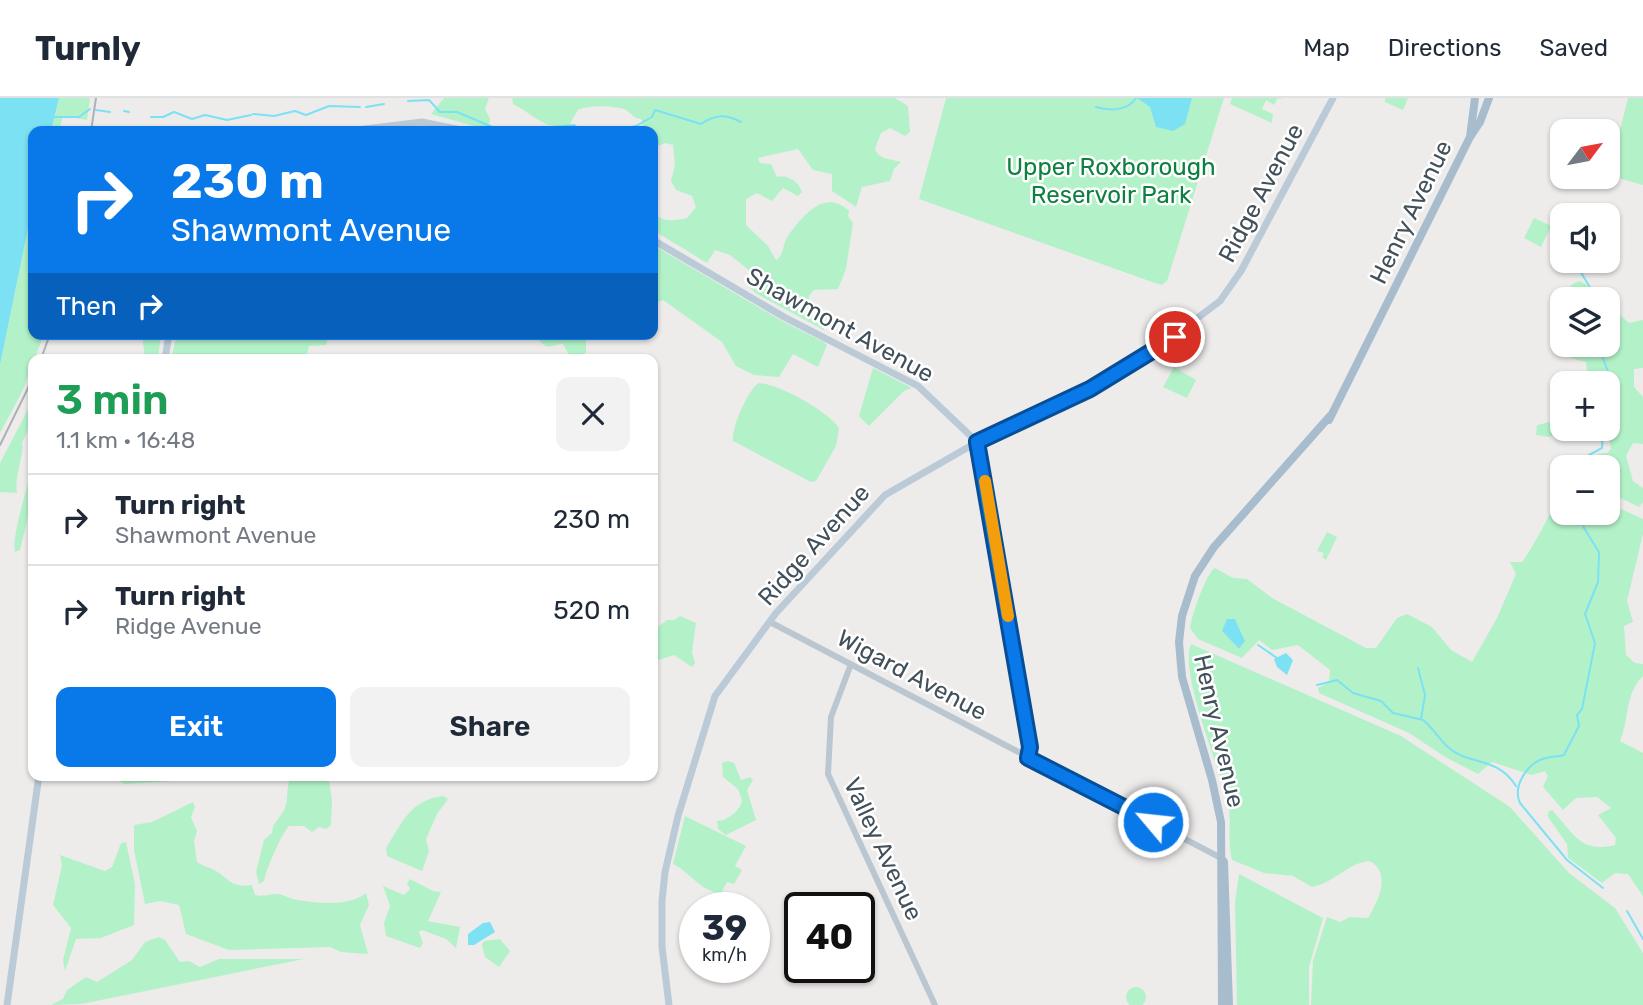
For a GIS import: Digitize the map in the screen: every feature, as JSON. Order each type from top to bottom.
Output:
[{"type":"main road","name":"Ridge Avenue","points":[[669,1005],[662,947],[662,901],[676,825],[715,696],[770,622],[881,498],[977,442],[1099,384],[1170,340],[1223,298],[1241,271],[1333,98]]},
{"type":"main road","name":"Henry Avenue","points":[[1470,136],[1475,98]]},
{"type":"main road","name":"Henry Avenue","points":[[1222,1005],[1223,859],[1216,796],[1182,677],[1180,626],[1189,590],[1207,557],[1330,416],[1470,136],[1477,127],[1489,98]]},
{"type":"main road","points":[[387,126],[417,122],[439,126]]},
{"type":"main road","name":"Shawmont Avenue","points":[[658,243],[784,317],[918,386],[977,442]]},
{"type":"main road","points":[[7,1005],[38,781]]},
{"type":"main road","name":"Henry Avenue","points":[[1223,859],[1226,870],[1229,1005]]},
{"type":"street","points":[[977,442],[1030,747],[1028,758]]},
{"type":"street","name":"Wigard Avenue","points":[[770,622],[1223,859]]},
{"type":"street","name":"Valley Avenue","points":[[851,664],[831,717],[828,774],[935,1005]]},
{"type":"green space","points":[[59,98],[90,98],[87,120],[63,116],[60,126],[52,126]]},
{"type":"green space","points":[[444,98],[489,98],[485,109],[490,119],[489,126],[474,126],[431,114]]},
{"type":"green space","points":[[512,98],[895,98],[908,106],[910,132],[905,136],[890,128],[881,133],[875,149],[877,153],[901,162],[894,169],[890,181],[862,187],[856,207],[832,191],[832,174],[813,170],[798,149],[758,158],[760,163],[771,164],[777,177],[789,178],[795,182],[802,192],[798,196],[783,188],[772,201],[757,193],[746,199],[746,225],[768,246],[776,260],[781,255],[788,236],[814,208],[831,202],[840,204],[849,211],[848,216],[853,223],[846,269],[838,289],[814,290],[809,296],[809,314],[823,324],[824,330],[757,294],[747,285],[750,271],[730,255],[715,250],[707,263],[658,233],[658,216],[668,220],[687,218],[696,207],[692,196],[676,190],[671,181],[675,165],[673,145],[665,143],[658,146],[658,126],[642,126],[641,119],[621,108],[595,106],[578,110],[569,126],[552,126],[513,104]]},
{"type":"green space","name":"Upper Roxborough Reservoir Park","points":[[946,98],[1224,98],[1167,281],[1162,285],[1155,283],[919,199]]},
{"type":"green space","points":[[1232,98],[1285,98],[1277,99],[1274,105],[1266,100],[1262,109],[1273,114],[1272,123],[1230,104]]},
{"type":"green space","points":[[1385,98],[1408,98],[1403,110],[1385,102]]},
{"type":"green space","points":[[1628,98],[1643,98],[1643,185],[1620,178],[1620,130]]},
{"type":"green space","points":[[1534,218],[1550,226],[1541,247],[1524,238]]},
{"type":"green space","points":[[28,228],[28,340],[42,340],[36,354],[28,354],[28,376],[0,433],[0,365]]},
{"type":"green space","points":[[658,248],[827,345],[818,367],[793,354],[779,377],[754,375],[736,366],[722,342],[663,300],[658,302]]},
{"type":"green space","points":[[1579,281],[1588,287],[1571,287]]},
{"type":"green space","points":[[1620,315],[1629,323],[1643,320],[1643,368],[1634,369],[1634,387],[1643,397],[1643,444],[1633,443],[1626,456],[1633,481],[1643,488],[1643,502],[1639,507],[1620,498],[1620,455],[1598,455],[1611,449],[1609,441],[1620,441],[1620,371],[1587,371],[1586,362],[1571,358],[1620,357]]},
{"type":"green space","points":[[143,340],[160,340],[159,354],[144,354]]},
{"type":"green space","points":[[176,340],[327,342],[326,345],[309,346],[307,354],[172,354]]},
{"type":"green space","points":[[586,340],[586,352],[568,354],[563,344],[546,346],[540,341]]},
{"type":"green space","points":[[1174,367],[1196,380],[1187,398],[1163,387]]},
{"type":"green space","points":[[873,368],[912,388],[904,391],[869,426],[859,416]]},
{"type":"green space","points":[[759,383],[779,388],[803,400],[825,414],[839,428],[836,446],[816,481],[811,482],[733,441],[741,410]]},
{"type":"green space","points":[[28,410],[28,430],[22,443],[17,493],[0,492],[0,463]]},
{"type":"green space","points":[[1550,422],[1550,437],[1536,435],[1537,425]]},
{"type":"green space","points":[[28,485],[28,517],[20,550],[15,552],[18,524]]},
{"type":"green space","points":[[1620,508],[1643,519],[1643,534],[1627,601],[1633,622],[1624,626],[1626,655],[1635,663],[1643,664],[1643,676],[1630,699],[1620,741],[1643,753],[1643,896],[1628,874],[1615,873],[1602,883],[1568,858],[1567,844],[1548,817],[1548,812],[1552,810],[1585,844],[1603,847],[1615,845],[1616,838],[1598,815],[1611,808],[1597,797],[1576,798],[1563,810],[1543,787],[1548,776],[1545,771],[1532,775],[1492,762],[1478,774],[1445,757],[1409,733],[1319,693],[1318,688],[1329,682],[1330,670],[1298,645],[1272,650],[1259,640],[1242,658],[1198,639],[1190,628],[1204,585],[1215,568],[1233,578],[1247,579],[1272,598],[1366,648],[1376,648],[1397,618],[1407,614],[1432,627],[1451,650],[1472,662],[1497,618],[1516,574],[1510,562],[1522,562],[1550,513],[1550,525],[1620,525]],"holes":[[[1235,619],[1245,641],[1239,649],[1222,631]]]},
{"type":"green space","points":[[1327,532],[1337,537],[1326,560],[1322,557],[1324,553],[1317,551]]},
{"type":"green space","points":[[680,616],[696,623],[692,652],[695,663],[692,667],[674,655],[658,659],[658,627],[667,620]]},
{"type":"green space","points":[[1191,644],[1401,736],[1510,807],[1569,873],[1615,908],[1643,953],[1643,1005],[1311,1005],[1313,961],[1327,917],[1340,922],[1350,917],[1368,918],[1379,896],[1382,880],[1380,873],[1377,866],[1370,861],[1362,862],[1312,887],[1293,876],[1264,873],[1232,860],[1228,801],[1190,676]]},
{"type":"green space","points":[[722,763],[734,763],[741,780],[750,777],[753,780],[747,790],[756,820],[726,835],[718,829],[717,821],[733,814],[742,800],[738,789],[723,777]]},
{"type":"green space","points":[[119,781],[171,781],[125,784]]},
{"type":"green space","points":[[290,781],[329,781],[332,800],[331,825],[326,829],[319,827],[312,832],[304,826],[289,826],[282,836],[264,881],[259,884],[256,872],[264,840],[272,833],[273,826],[285,808]]},
{"type":"green space","points":[[443,796],[448,799],[437,814],[426,839],[429,851],[422,871],[387,856],[386,848],[408,814],[422,802]]},
{"type":"green space","points":[[193,802],[195,807],[191,817],[197,831],[194,841],[197,862],[233,883],[252,885],[255,895],[279,894],[297,900],[333,903],[351,900],[366,893],[369,905],[360,925],[368,954],[341,952],[330,947],[229,950],[186,934],[179,905],[160,901],[145,904],[134,850],[134,825],[152,822]]},
{"type":"green space","points":[[685,816],[746,846],[735,866],[742,870],[734,884],[727,882],[723,892],[710,891],[673,864]]},
{"type":"green space","points":[[126,842],[135,884],[134,925],[101,938],[76,939],[65,971],[63,960],[71,928],[53,905],[62,865],[60,855],[105,871],[112,867],[121,843]]},
{"type":"green space","points":[[1239,874],[1323,918],[1309,967],[1309,1005],[1237,1005],[1235,903]]},
{"type":"green space","points":[[410,879],[433,891],[441,892],[428,921],[460,927],[456,948],[446,939],[422,930],[419,932],[423,943],[420,948],[386,936],[384,923],[390,906],[383,886],[404,895],[410,889],[407,883]]},
{"type":"green space","points":[[159,937],[165,940],[180,962],[189,961],[200,967],[219,959],[304,959],[81,1004],[51,1005],[63,999],[67,990],[86,977],[97,982],[132,960],[145,942]]},
{"type":"green space","points":[[500,939],[510,951],[499,967],[485,957],[482,945],[484,941]]},
{"type":"green space","points":[[1132,988],[1140,988],[1145,993],[1145,1001],[1140,1006],[1132,1006],[1127,1001],[1127,993]]},
{"type":"water","points":[[0,98],[59,98],[52,126],[28,126],[28,228],[0,365]]},
{"type":"water","points":[[1137,98],[1192,98],[1185,124],[1173,131],[1156,127],[1150,107]]},
{"type":"water","points":[[1227,619],[1235,619],[1245,641],[1239,649],[1222,631]]},
{"type":"water","points":[[1286,653],[1293,660],[1287,675],[1277,667],[1274,659]]},
{"type":"water","points":[[490,922],[495,932],[474,945],[468,945],[468,934],[483,923]]},
{"type":"waterway","points":[[1096,107],[1118,109],[1136,98]]},
{"type":"waterway","points":[[408,101],[429,100],[440,112],[457,112],[490,126]]},
{"type":"waterway","points":[[366,107],[384,104]]},
{"type":"waterway","points":[[253,114],[274,116],[295,111],[306,115],[329,106],[360,107]]},
{"type":"waterway","points":[[52,117],[79,117],[90,109]]},
{"type":"waterway","points":[[96,110],[110,112]]},
{"type":"waterway","points":[[636,126],[652,117],[655,110],[701,124],[721,116],[741,122]]},
{"type":"waterway","points":[[124,111],[129,112]]},
{"type":"waterway","points":[[151,117],[163,117],[174,112],[192,119],[205,115],[227,120],[251,115]]},
{"type":"waterway","points":[[565,126],[575,126]]},
{"type":"waterway","points":[[1581,273],[1590,287]]},
{"type":"waterway","points":[[1602,357],[1608,371]]},
{"type":"waterway","points":[[1589,455],[1602,448],[1602,441]]},
{"type":"waterway","points":[[1583,525],[1599,552],[1598,582],[1585,614],[1595,643],[1582,709],[1577,715],[1579,726],[1564,755],[1548,757],[1533,764],[1520,782],[1518,796],[1520,803],[1567,860],[1603,888]]},
{"type":"waterway","points":[[1258,645],[1277,658]]},
{"type":"waterway","points":[[1418,668],[1425,695],[1421,719]]},
{"type":"waterway","points":[[1317,685],[1337,680],[1353,693],[1381,701],[1393,713],[1423,720],[1449,748],[1500,770],[1516,786]]},
{"type":"waterway","points":[[1627,911],[1643,939]]},
{"type":"railway","points":[[92,126],[96,98]]},
{"type":"railway","points":[[43,354],[48,340]]},
{"type":"railway","points":[[0,445],[28,388]]},
{"type":"slow traffic","points":[[985,481],[1008,616]]},
{"type":"route","points":[[1153,822],[1028,758],[1030,747],[977,442],[1090,389],[1175,337]]}]
